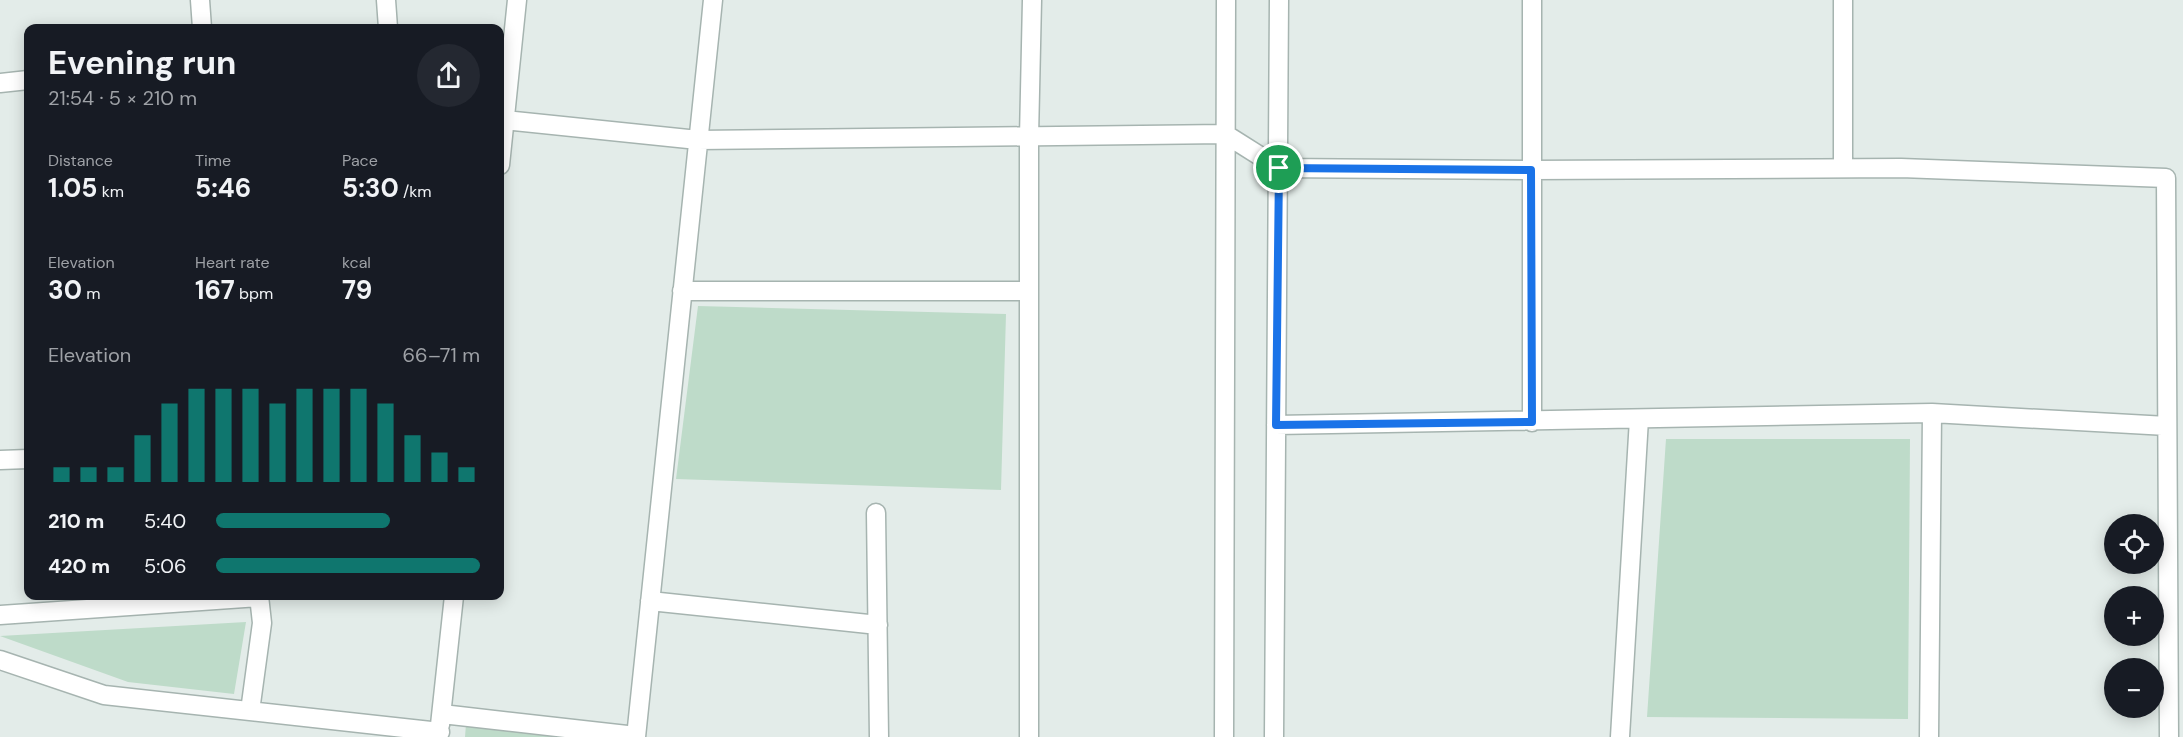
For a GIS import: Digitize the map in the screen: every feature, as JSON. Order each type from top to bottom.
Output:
[{"type":"street","points":[[200,0],[202,24]]},
{"type":"street","points":[[386,0],[388,24]]},
{"type":"street","points":[[504,87],[517,0]]},
{"type":"street","points":[[0,660],[104,695],[440,728],[636,736],[713,0]]},
{"type":"street","points":[[1029,737],[1029,136],[1032,0]]},
{"type":"street","points":[[1224,737],[1226,0]]},
{"type":"street","points":[[1274,737],[1279,0]]},
{"type":"street","points":[[1532,0],[1532,422]]},
{"type":"street","points":[[1843,0],[1843,168]]},
{"type":"street","points":[[0,83],[24,80]]},
{"type":"street","points":[[504,120],[698,140],[1225,134],[1279,168],[1531,170],[1901,168],[2166,178],[2169,737]]},
{"type":"street","points":[[682,291],[1029,291]]},
{"type":"street","points":[[1276,425],[1932,413],[2167,426]]},
{"type":"street","points":[[1929,737],[1932,413]]},
{"type":"street","points":[[1620,737],[1638,419]]},
{"type":"street","points":[[0,460],[24,459]]},
{"type":"street","points":[[876,513],[879,737]]},
{"type":"street","points":[[0,615],[204,600]]},
{"type":"street","points":[[250,711],[262,623],[259,600]]},
{"type":"street","points":[[440,728],[454,600]]},
{"type":"street","points":[[650,601],[878,625]]},
{"type":"green space","points":[[698,306],[1006,314],[1001,490],[676,479]]},
{"type":"green space","points":[[1666,439],[1910,439],[1908,719],[1647,717]]},
{"type":"green space","points":[[246,622],[234,694],[128,682],[0,636]]},
{"type":"green space","points":[[466,724],[587,737],[465,737]]},
{"type":"route","points":[[1279,168],[1531,170],[1532,422],[1276,425],[1279,168]]}]
